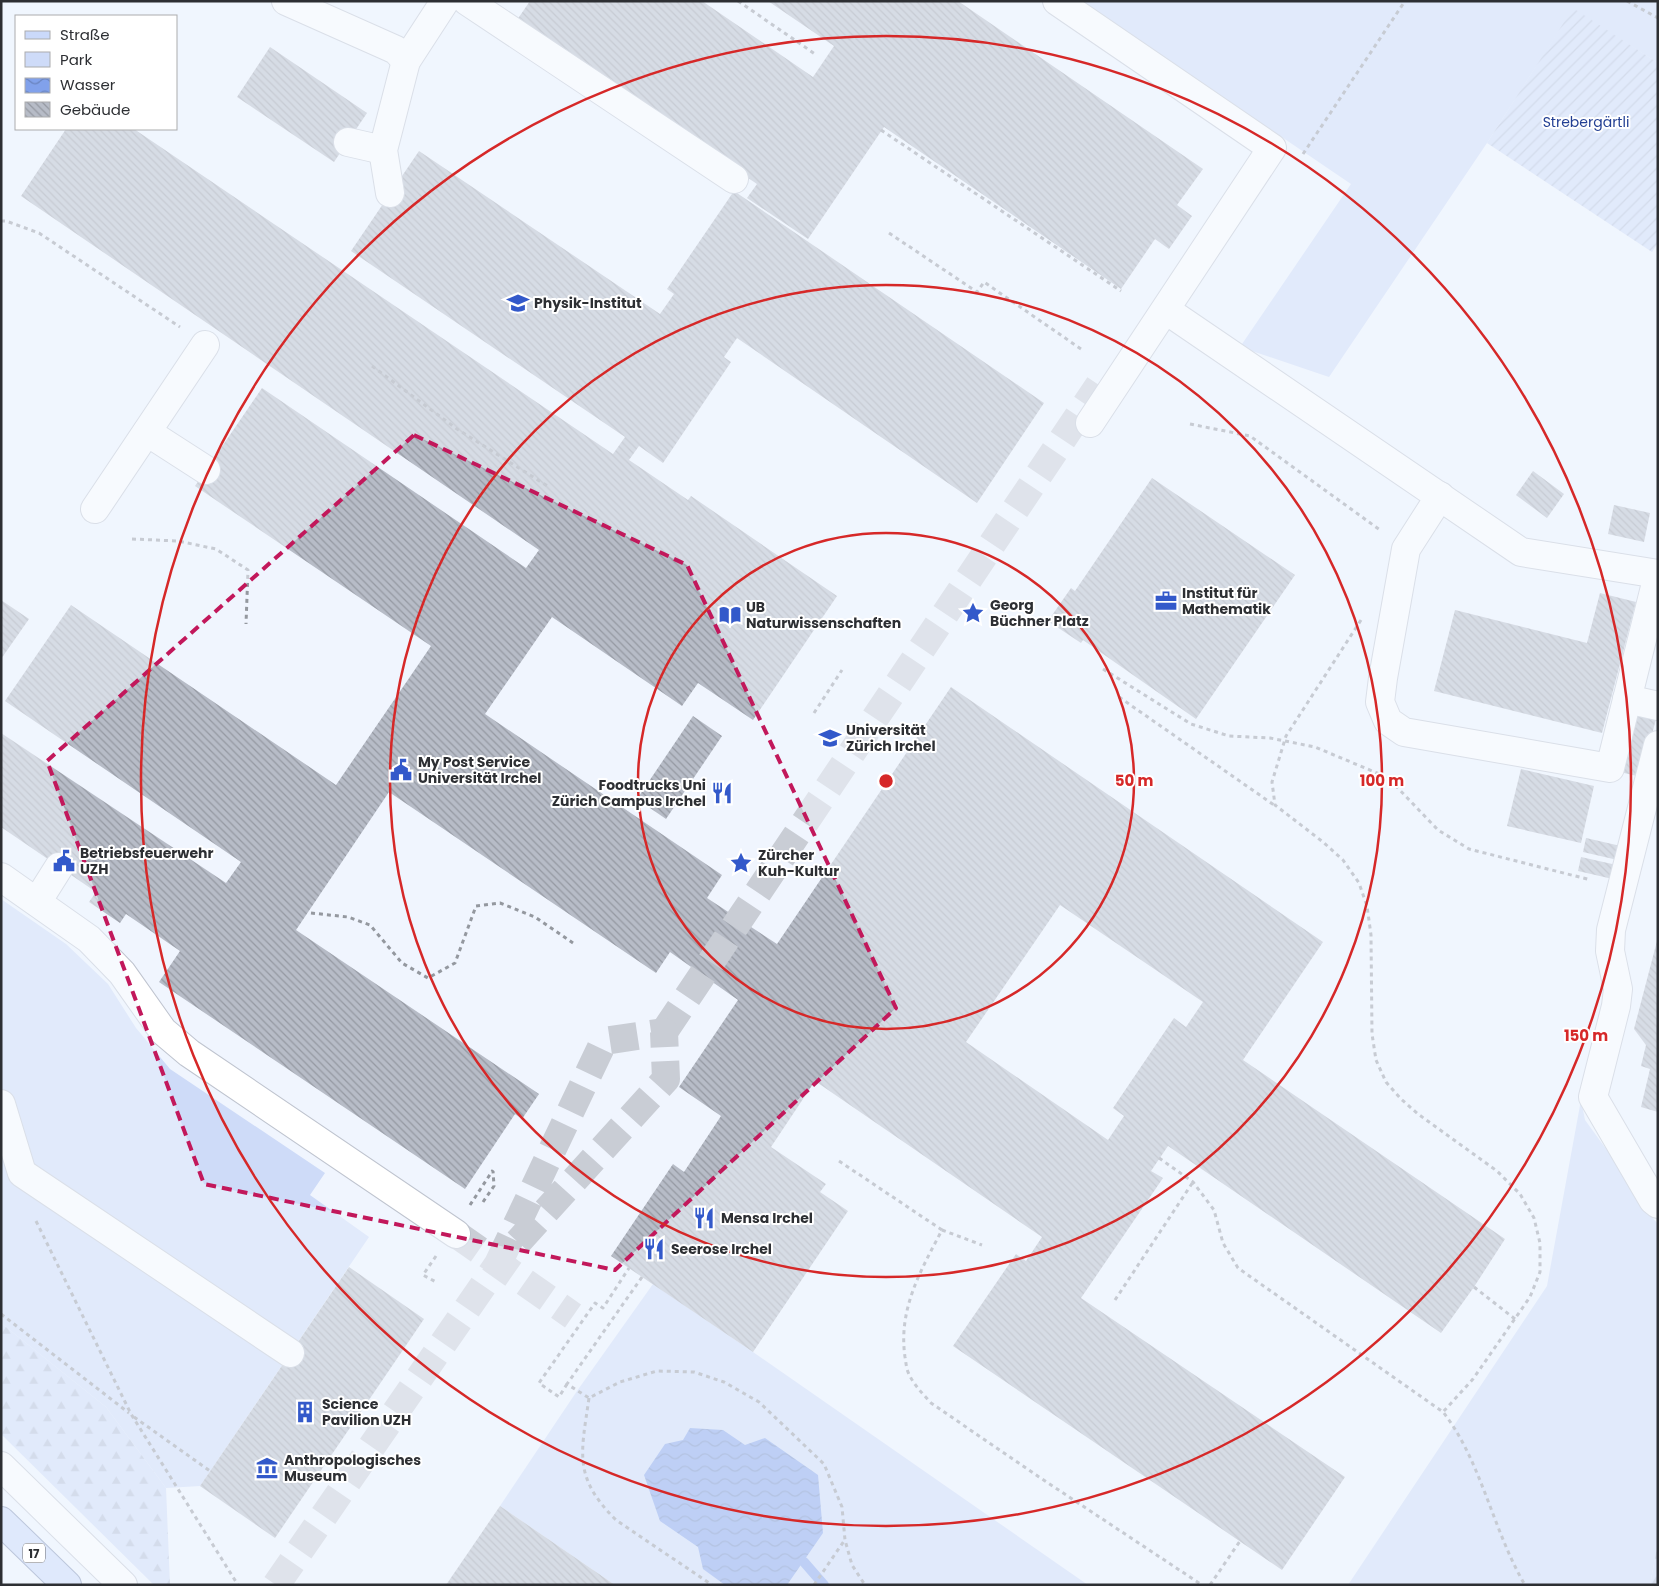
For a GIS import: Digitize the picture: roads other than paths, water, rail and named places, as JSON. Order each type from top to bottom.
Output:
[{"type":"main road","name":"17","points":[[1,1521],[67,1585]]},
{"type":"lane","points":[[286,1],[396,50],[406,61]]},
{"type":"lane","points":[[1057,1],[1272,148],[1090,423]]},
{"type":"lane","points":[[390,193],[383,150],[406,61],[463,2],[734,179]]},
{"type":"lane","points":[[348,142],[383,150]]},
{"type":"lane","points":[[1166,310],[1440,496],[1522,552],[1658,574],[1610,768],[1404,732],[1388,721],[1380,702],[1406,548],[1440,496]]},
{"type":"lane","points":[[95,509],[205,345]]},
{"type":"lane","points":[[147,432],[206,470]]},
{"type":"lane","points":[[1627,699],[1658,706]]},
{"type":"lane","points":[[1658,745],[1611,930],[1610,951],[1618,989],[1616,1006],[1593,1097],[1653,1200],[1658,1204]]},
{"type":"lane","points":[[36,902],[59,867]]},
{"type":"lane","points":[[1,877],[89,939],[122,973],[163,1031],[189,1053],[456,1234]]},
{"type":"lane","points":[[1,1104],[22,1173],[290,1353]]},
{"type":"lane","points":[[1,1466],[123,1585]]},
{"type":"water","points":[[690,1428],[723,1430],[745,1445],[765,1438],[818,1475],[823,1533],[787,1585],[725,1585],[703,1569],[698,1547],[660,1521],[644,1475],[665,1444],[683,1440]]},
{"type":"waterway","points":[[804,1562],[824,1585]]},
{"type":"tunnel","points":[[664,1032],[1099,385]]},
{"type":"tunnel","points":[[276,1585],[498,1264],[666,1079],[664,1032],[604,1041],[498,1264]]},
{"type":"tunnel","points":[[456,1234],[573,1316]]},
{"type":"place","name":"Physik-Institut","points":[[518,303]]},
{"type":"place","name":"Institut für Mathematik","points":[[1166,601]]},
{"type":"place","name":"Georg Büchner Platz","points":[[973,613]]},
{"type":"place","name":"UB Naturwissenschaften","points":[[730,615]]},
{"type":"place","name":"Universität Zürich Irchel","points":[[830,738]]},
{"type":"place","name":"My Post Service Universität Irchel","points":[[401,770]]},
{"type":"place","name":"Foodtrucks Uni Zürich Campus Irchel","points":[[722,793]]},
{"type":"place","name":"Betriebsfeuerwehr UZH","points":[[64,861]]},
{"type":"place","name":"Zürcher Kuh-Kultur","points":[[741,863]]},
{"type":"place","name":"Mensa Irchel","points":[[704,1218]]},
{"type":"place","name":"Seerose Irchel","points":[[654,1249]]},
{"type":"place","name":"Science Pavilion UZH","points":[[305,1412]]},
{"type":"place","name":"Anthropologisches Museum","points":[[267,1468]]},
{"type":"park label","name":"Strebergärtli","points":[[1586,122]]}]
